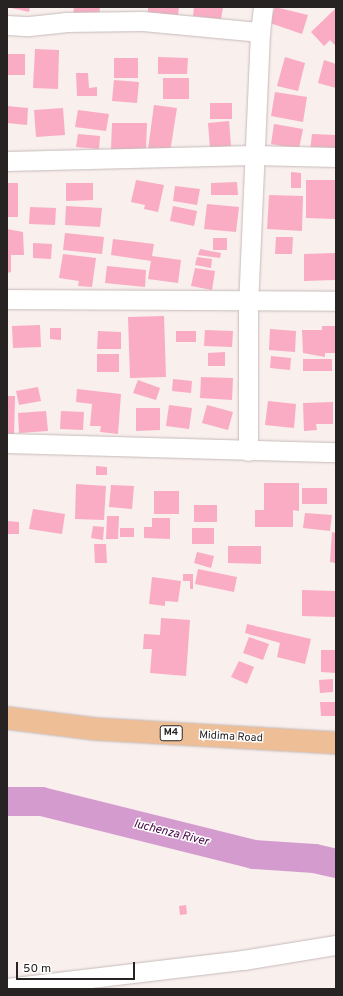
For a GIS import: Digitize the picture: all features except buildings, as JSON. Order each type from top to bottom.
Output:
[{"type":"main road","name":"Midima Road","points":[[7,718],[95,728],[336,743]]},
{"type":"street","points":[[248,451],[248,302],[253,155],[260,32],[264,7]]},
{"type":"street","points":[[7,25],[29,26],[65,22],[143,22],[260,32]]},
{"type":"street","points":[[7,161],[253,155],[336,157]]},
{"type":"street","points":[[7,299],[248,302],[336,301]]},
{"type":"street","points":[[7,444],[336,452]]},
{"type":"street","points":[[7,988],[243,960],[336,945]]},
{"type":"waterway","name":"luchenza River","points":[[7,801],[41,801],[253,854],[314,858],[336,863]]}]
